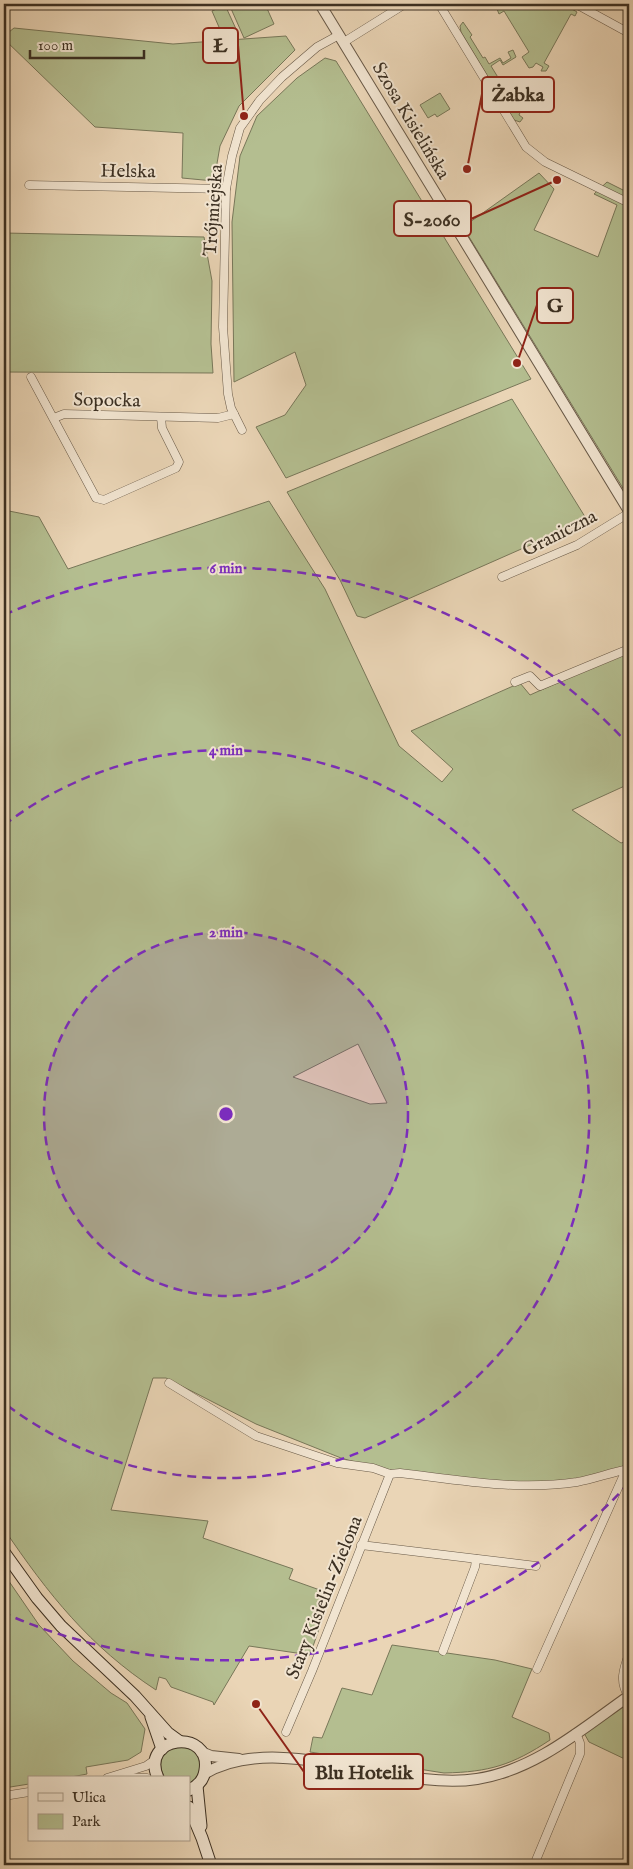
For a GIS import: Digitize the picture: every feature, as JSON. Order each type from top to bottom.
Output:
[{"type":"main road","points":[[4,1552],[37,1598],[61,1626],[135,1696],[168,1733],[179,1741],[192,1744],[201,1752],[205,1759],[206,1767],[204,1774],[193,1788],[202,1838]]},
{"type":"main road","points":[[150,1713],[159,1753],[155,1770],[157,1776]]},
{"type":"main road","points":[[159,1753],[168,1743],[179,1741]]},
{"type":"main road","points":[[190,1809],[211,1865]]},
{"type":"street","name":"Szosa Kisielińska","points":[[320,4],[629,512]]},
{"type":"street","name":"Trójmiejska","points":[[242,430],[234,414],[228,394],[223,326],[226,189],[240,128],[260,100],[317,47],[341,39],[405,4]]},
{"type":"street","points":[[439,4],[526,147],[545,162],[629,203]]},
{"type":"street","points":[[576,4],[629,33]]},
{"type":"street","name":"Helska","points":[[29,185],[226,189]]},
{"type":"street","name":"Sopocka","points":[[31,377],[96,498],[104,500],[176,468],[179,462],[162,428],[161,417]]},
{"type":"street","name":"Sopocka","points":[[54,418],[64,414],[218,418],[234,414]]},
{"type":"street","name":"Graniczna","points":[[502,577],[577,545],[629,512]]},
{"type":"street","points":[[515,682],[530,676],[540,686],[629,649]]},
{"type":"street","points":[[169,1383],[256,1436],[337,1464],[373,1468],[390,1474],[400,1473],[503,1486],[526,1486],[578,1482],[627,1469]]},
{"type":"street","points":[[537,1669],[627,1469]]},
{"type":"street","name":"Stary Kisielin-Zielona","points":[[286,1732],[390,1474]]},
{"type":"street","points":[[361,1545],[536,1566]]},
{"type":"street","points":[[443,1651],[475,1567],[476,1559]]},
{"type":"street","points":[[204,1774],[245,1760],[266,1758],[330,1764],[432,1780],[463,1781],[493,1776],[532,1762],[629,1697],[622,1677],[629,1654]]},
{"type":"street","points":[[534,1865],[580,1754],[580,1743],[576,1733]]},
{"type":"street","points":[[201,1752],[211,1756],[245,1760]]},
{"type":"street","points":[[114,1776],[146,1766],[159,1753]]},
{"type":"street","points":[[4,1796],[28,1792]]},
{"type":"green space","points":[[229,4],[265,4],[274,24],[244,38]]},
{"type":"green space","points":[[505,4],[563,4],[577,12],[575,16],[571,14],[544,63],[549,66],[546,71],[541,71],[543,67],[536,63],[533,67],[529,68],[522,57],[529,52],[504,11],[499,14],[497,9]]},
{"type":"green space","points":[[225,5],[236,29],[222,34],[212,11]]},
{"type":"green space","points":[[463,22],[472,35],[470,37],[483,58],[485,57],[489,64],[500,58],[503,63],[511,58],[508,52],[513,50],[516,57],[503,65],[500,60],[491,66],[499,79],[497,81],[501,88],[503,87],[508,99],[517,109],[516,105],[529,97],[530,103],[525,101],[519,115],[523,118],[520,122],[514,120],[461,32],[460,26]]},
{"type":"green space","points":[[14,28],[173,44],[286,36],[295,50],[239,106],[220,146],[214,181],[182,178],[183,133],[95,127],[4,39],[4,36]]},
{"type":"green space","points":[[325,58],[336,61],[531,379],[286,478],[256,427],[285,415],[306,385],[295,352],[234,382],[232,222],[240,156],[257,116],[297,78]]},
{"type":"green space","points":[[440,93],[450,109],[437,117],[435,114],[428,118],[420,105]]},
{"type":"green space","points":[[539,173],[554,189],[534,230],[598,257],[617,205],[594,194],[607,182],[629,193],[629,498],[463,227]]},
{"type":"green space","points":[[4,233],[204,237],[212,281],[211,344],[213,373],[4,372]]},
{"type":"green space","points":[[512,399],[587,520],[365,618],[357,616],[340,580],[287,492]]},
{"type":"green space","points":[[269,501],[325,589],[399,746],[442,782],[453,769],[411,731],[520,683],[530,695],[626,652],[629,659],[629,784],[572,810],[621,843],[629,840],[629,1469],[547,1487],[390,1472],[341,1458],[256,1424],[166,1378],[153,1378],[111,1510],[208,1521],[203,1538],[293,1569],[289,1579],[331,1594],[310,1655],[249,1646],[214,1705],[213,1702],[171,1687],[166,1679],[159,1677],[156,1690],[111,1656],[72,1618],[54,1597],[4,1529],[4,510],[39,517],[68,569]],"holes":[[[358,1044],[387,1103],[370,1104],[293,1077]]]},
{"type":"green space","points":[[4,1574],[39,1625],[73,1661],[111,1693],[127,1703],[145,1729],[141,1752],[128,1760],[86,1767],[87,1774],[76,1776],[28,1776],[28,1784],[4,1788]]},
{"type":"green space","points":[[392,1645],[495,1660],[532,1669],[512,1717],[549,1733],[550,1740],[524,1756],[488,1769],[444,1773],[310,1752],[313,1737],[322,1738],[342,1688],[372,1695]]},
{"type":"green space","points":[[629,1703],[629,1761],[589,1742],[584,1733]]},
{"type":"green space","points":[[176,1745],[194,1750],[200,1764],[197,1777],[190,1783],[190,1776],[164,1776],[161,1763],[167,1752]]},
{"type":"place","name":"Ł","points":[[244,116]]},
{"type":"place","name":"Żabka","points":[[467,169]]},
{"type":"place","name":"S-2060","points":[[557,180]]},
{"type":"place","name":"G","points":[[517,363]]},
{"type":"place","name":"Blu Hotelik","points":[[256,1704]]}]
